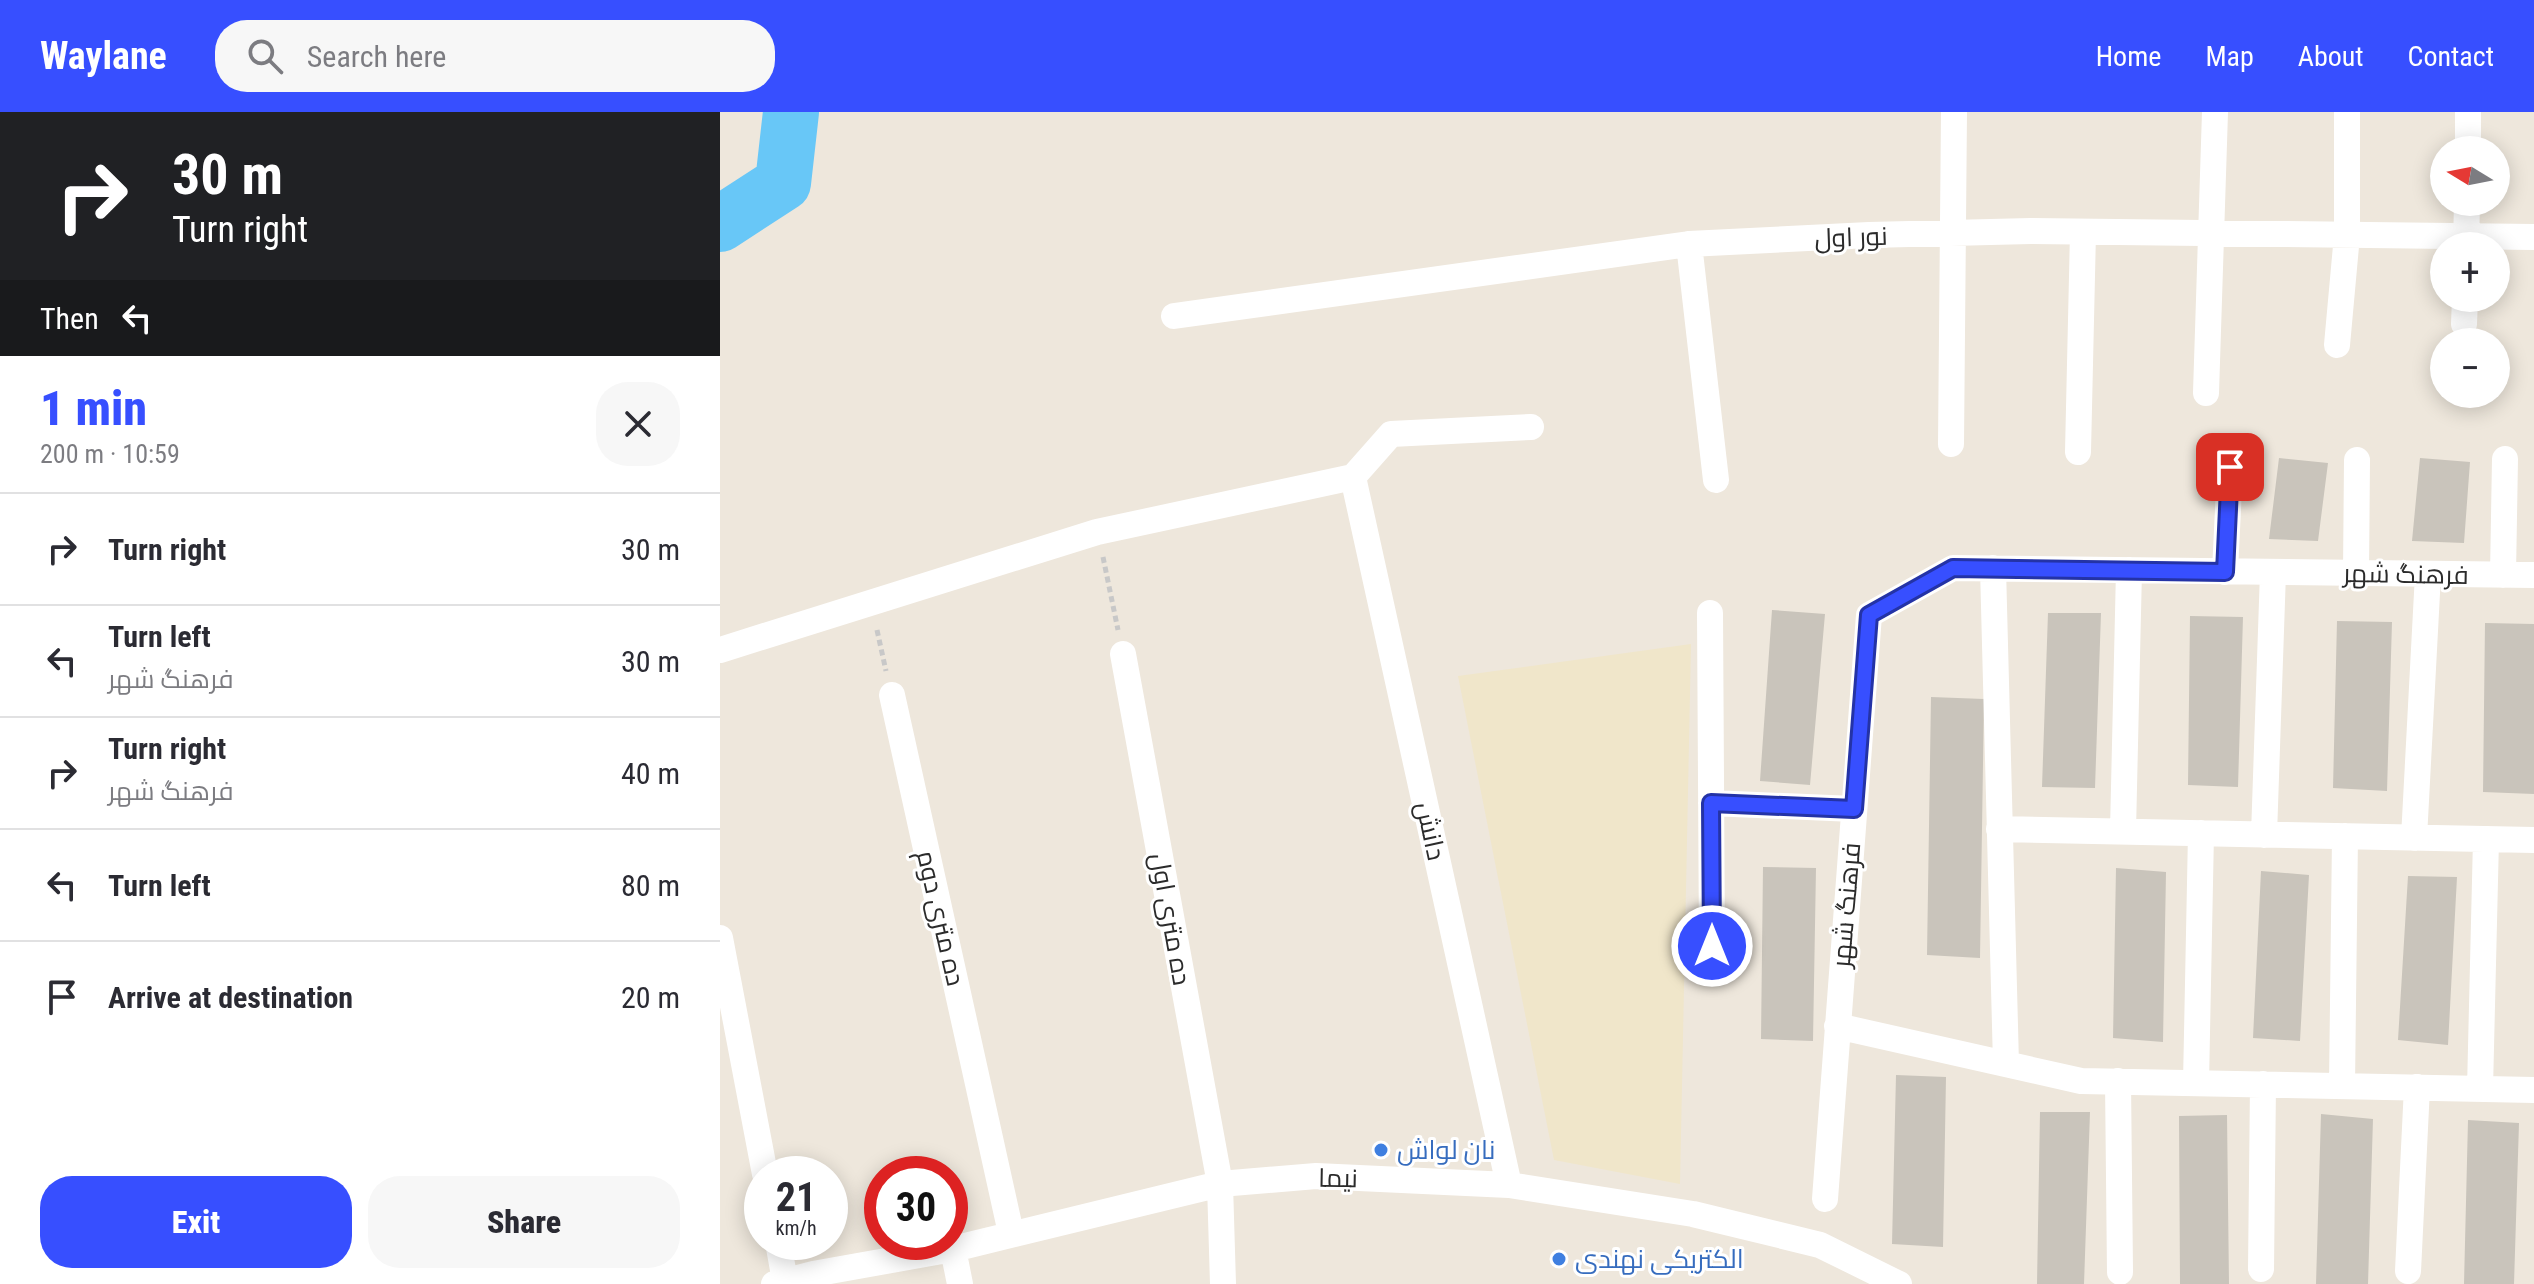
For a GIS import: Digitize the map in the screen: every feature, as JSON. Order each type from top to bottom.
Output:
[{"type":"street","points":[[1951,444],[1954,112]]},
{"type":"street","points":[[2206,393],[2215,112]]},
{"type":"street","points":[[2337,345],[2347,235],[2347,112]]},
{"type":"street","points":[[2468,112],[2468,136]]},
{"type":"street","points":[[2078,452],[2083,232]]},
{"type":"street","name":"نور اول","points":[[1174,316],[1689,244],[2083,232],[2347,235],[2430,239]]},
{"type":"street","name":"نور اول","points":[[2510,238],[2534,237]]},
{"type":"street","points":[[1689,244],[1716,480]]},
{"type":"street","points":[[720,650],[1097,532],[1353,477],[1391,434],[1531,427]]},
{"type":"street","points":[[2503,575],[2505,459]]},
{"type":"street","points":[[2356,573],[2357,460]]},
{"type":"street","points":[[2225,572],[2230,467]]},
{"type":"street","name":"دانش","points":[[1353,477],[1509,1185]]},
{"type":"street","name":"فرهنگ شهر","points":[[1825,1199],[1869,615],[1953,568],[2534,575]]},
{"type":"street","points":[[1993,568],[2006,1064]]},
{"type":"street","points":[[2123,831],[2129,570]]},
{"type":"street","points":[[2264,835],[2273,572]]},
{"type":"street","points":[[2414,838],[2428,574]]},
{"type":"street","points":[[1710,613],[1712,946]]},
{"type":"street","name":"ده متری اول","points":[[1123,654],[1220,1184],[1223,1284]]},
{"type":"street","name":"ده متری دوم","points":[[892,695],[1011,1233]]},
{"type":"street","points":[[1711,803],[1854,809]]},
{"type":"street","points":[[1999,829],[2534,840]]},
{"type":"street","points":[[2196,1083],[2201,833]]},
{"type":"street","points":[[2342,1086],[2345,836]]},
{"type":"street","points":[[2480,1089],[2486,839]]},
{"type":"street","points":[[720,938],[762,1156]]},
{"type":"street","points":[[1837,1026],[2081,1081],[2534,1090]]},
{"type":"street","points":[[2118,1081],[2120,1272]]},
{"type":"street","points":[[2261,1269],[2263,1084]]},
{"type":"street","points":[[2408,1271],[2417,1087]]},
{"type":"street","name":"نیما","points":[[968,1245],[1220,1184],[1316,1176],[1509,1185],[1693,1214],[1820,1245],[1899,1284]]},
{"type":"street","points":[[779,1260],[780,1283]]},
{"type":"street","name":"نیما","points":[[780,1283],[891,1260]]},
{"type":"street","points":[[955,1260],[960,1284]]},
{"type":"path","points":[[1097,532],[1123,654]]},
{"type":"path","points":[[871,603],[892,695]]},
{"type":"shaded area","points":[[1691,644],[1680,1184],[1554,1160],[1458,676]]},
{"type":"building","points":[[2279,458],[2328,463],[2318,541],[2269,539]]},
{"type":"building","points":[[2420,458],[2470,462],[2464,543],[2412,541]]},
{"type":"building","points":[[1772,610],[1825,614],[1810,785],[1760,781]]},
{"type":"building","points":[[2048,613],[2101,613],[2095,788],[2042,787]]},
{"type":"building","points":[[2190,616],[2243,617],[2238,787],[2188,785]]},
{"type":"building","points":[[2337,621],[2392,622],[2387,791],[2333,788]]},
{"type":"building","points":[[2485,623],[2534,624],[2534,794],[2483,792]]},
{"type":"building","points":[[1931,697],[1984,699],[1980,958],[1927,955]]},
{"type":"building","points":[[1763,867],[1816,868],[1813,1041],[1761,1039]]},
{"type":"building","points":[[2116,868],[2166,872],[2163,1042],[2113,1038]]},
{"type":"building","points":[[2261,871],[2309,875],[2300,1041],[2253,1038]]},
{"type":"building","points":[[2408,876],[2457,877],[2448,1045],[2398,1040]]},
{"type":"building","points":[[1896,1075],[1946,1077],[1943,1247],[1892,1244]]},
{"type":"building","points":[[2040,1112],[2090,1112],[2084,1284],[2037,1284]]},
{"type":"building","points":[[2321,1114],[2373,1119],[2368,1284],[2316,1284]]},
{"type":"building","points":[[2227,1115],[2229,1284],[2180,1284],[2179,1116]]},
{"type":"building","points":[[2468,1120],[2519,1123],[2514,1284],[2464,1284]]},
{"type":"waterway","points":[[720,224],[783,183],[791,112]]},
{"type":"place","name":"نان لواش","points":[[1381,1150]]},
{"type":"place","name":"الکتریکی نهندی","points":[[1559,1259]]},
{"type":"route","points":[[1712,946],[1711,803],[1854,809],[1869,615],[1953,568],[2225,572],[2230,467]]}]
